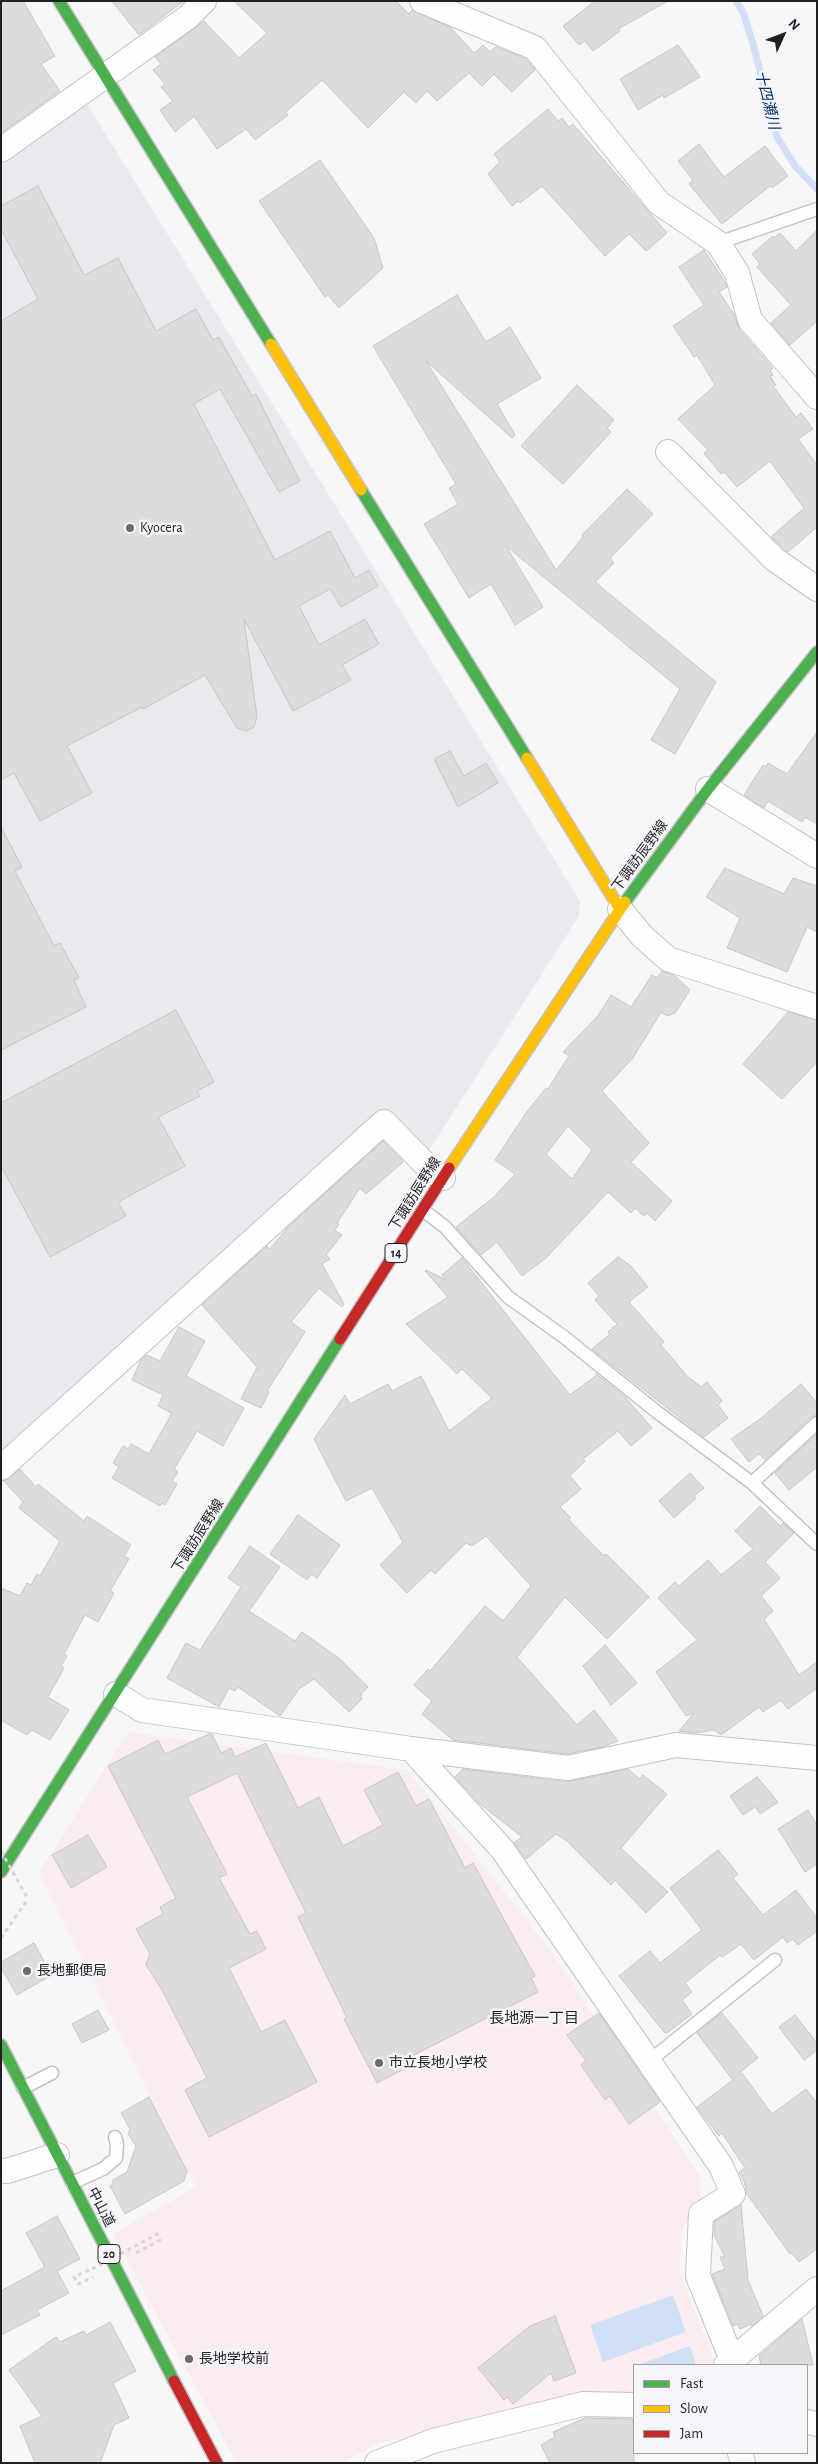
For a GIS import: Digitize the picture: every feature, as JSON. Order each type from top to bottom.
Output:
[{"type":"main road","points":[[59,1],[620,909]]},
{"type":"main road","name":"下諏訪辰野線","points":[[1,1872],[116,1694],[442,1178],[620,909],[708,789],[817,652]]},
{"type":"main road","name":"中山道","points":[[1,2045],[217,2463]]},
{"type":"street","points":[[1,150],[188,17],[204,1]]},
{"type":"street","points":[[422,1],[535,48],[659,203],[718,243],[737,273],[750,320],[817,397]]},
{"type":"street","points":[[668,452],[774,559],[817,589]]},
{"type":"street","points":[[708,789],[817,856]]},
{"type":"street","points":[[620,909],[642,936],[668,959],[817,1007]]},
{"type":"street","points":[[1,1468],[384,1122],[429,1168],[442,1178]]},
{"type":"street","points":[[116,1694],[142,1710],[411,1750],[568,1768],[676,1745],[817,1758]]},
{"type":"street","points":[[411,1750],[502,1849],[721,2166],[734,2194],[701,2214],[698,2276],[729,2363],[817,2289]]},
{"type":"street","points":[[1,2171],[7,2171],[58,2155]]},
{"type":"street","points":[[377,2463],[433,2441],[583,2404],[633,2405]]},
{"type":"lane","points":[[718,243],[817,209]]},
{"type":"lane","points":[[423,1210],[445,1227],[508,1297],[564,1336],[657,1412],[752,1483],[817,1544]]},
{"type":"lane","points":[[752,1483],[817,1422]]},
{"type":"lane","points":[[648,2062],[775,1960]]},
{"type":"lane","points":[[23,2088],[52,2073]]},
{"type":"lane","points":[[72,2184],[103,2168],[116,2158],[117,2144],[115,2137]]},
{"type":"path","points":[[1,1851],[28,1899],[1,1938]]},
{"type":"path","points":[[98,2274],[78,2284],[74,2277],[157,2234],[160,2240],[135,2254]]},
{"type":"shaded area","points":[[87,104],[580,901],[579,916],[428,1152],[386,1109],[1,1458],[1,165]]},
{"type":"shaded area","name":"市立長地小学校","points":[[128,1732],[407,1770],[551,1951],[699,2175],[702,2201],[683,2229],[679,2269],[715,2363],[633,2364],[633,2396],[589,2391],[377,2444],[342,2463],[237,2463],[113,2234],[196,2187],[39,1873]]},
{"type":"water","points":[[673,2295],[686,2332],[603,2362],[590,2325]]},
{"type":"water","points":[[690,2346],[696,2364],[640,2364]]},
{"type":"building","points":[[1,1],[23,1],[55,56],[41,64],[60,91],[1,133]]},
{"type":"building","points":[[112,1],[184,1],[139,35]]},
{"type":"building","points":[[234,1],[396,1],[409,14],[412,10],[451,28],[474,53],[483,45],[490,52],[496,47],[526,59],[535,70],[512,92],[494,74],[482,86],[469,73],[437,101],[427,91],[416,103],[404,92],[368,128],[322,80],[286,112],[288,115],[255,140],[246,129],[217,149],[194,116],[175,132],[160,110],[173,101],[161,87],[165,84],[153,70],[161,64],[155,57],[204,21],[239,58],[267,33]]},
{"type":"building","points":[[595,1],[668,1],[618,29],[620,31],[593,51],[585,41],[579,45],[563,26]]},
{"type":"building","points":[[678,45],[700,77],[664,98],[663,95],[638,110],[620,79]]},
{"type":"building","points":[[548,109],[558,121],[562,118],[569,127],[573,124],[667,233],[646,251],[629,234],[605,256],[542,186],[520,203],[518,201],[512,206],[488,174],[500,162],[494,154]]},
{"type":"building","points":[[699,144],[724,177],[765,146],[788,176],[772,188],[770,186],[722,224],[689,184],[693,180],[678,161]]},
{"type":"building","points":[[320,160],[374,238],[383,268],[339,308],[328,295],[325,297],[259,201]]},
{"type":"building","name":"Kyocera","points":[[38,186],[84,275],[118,258],[156,331],[196,309],[213,340],[219,337],[252,396],[256,394],[300,481],[279,492],[220,389],[194,404],[275,560],[330,531],[355,578],[369,570],[378,586],[341,607],[330,589],[299,606],[319,645],[365,619],[379,644],[342,665],[351,680],[293,711],[244,619],[257,717],[254,727],[247,731],[237,728],[205,675],[143,709],[142,707],[67,746],[92,793],[40,821],[14,773],[1,780],[1,321],[38,299],[1,229],[1,206]]},
{"type":"building","points":[[817,230],[817,321],[790,345],[771,323],[791,305],[757,267],[760,264],[752,254],[773,236],[774,238],[780,233],[796,251]]},
{"type":"building","points":[[704,250],[725,282],[727,287],[719,292],[734,314],[739,329],[773,368],[770,370],[773,375],[770,376],[776,385],[773,386],[796,417],[801,413],[813,429],[798,439],[817,465],[817,527],[788,552],[771,537],[804,508],[770,461],[737,487],[724,472],[721,474],[704,453],[708,450],[678,419],[715,385],[697,355],[694,357],[673,326],[704,305],[679,267]]},
{"type":"building","points":[[457,295],[486,342],[510,327],[541,378],[497,404],[515,435],[512,438],[426,361],[556,570],[583,537],[582,535],[627,489],[653,514],[610,558],[614,563],[595,582],[716,682],[675,754],[651,740],[680,689],[506,546],[543,607],[515,625],[491,584],[469,598],[424,524],[458,504],[449,488],[456,484],[373,346]]},
{"type":"building","points":[[577,385],[614,420],[607,428],[611,432],[563,484],[521,446]]},
{"type":"building","points":[[817,732],[817,824],[805,817],[802,822],[768,801],[764,808],[744,795],[763,765],[766,767],[768,763],[787,774]]},
{"type":"building","points":[[450,751],[464,776],[486,763],[498,783],[458,807],[434,759]]},
{"type":"building","points":[[1,827],[22,867],[15,871],[54,946],[60,943],[79,978],[74,980],[86,1007],[1,1050]]},
{"type":"building","points":[[725,868],[784,894],[793,878],[817,886],[817,932],[807,927],[787,972],[727,948],[740,918],[706,897]]},
{"type":"building","points":[[662,971],[674,975],[690,990],[675,1013],[667,1016],[661,1012],[633,1058],[602,1091],[649,1143],[631,1162],[672,1201],[655,1221],[647,1213],[644,1216],[635,1208],[631,1213],[608,1192],[546,1258],[522,1276],[497,1242],[481,1255],[456,1227],[494,1197],[515,1174],[495,1160],[526,1113],[546,1088],[548,1089],[569,1056],[563,1052],[597,1017],[611,995],[631,1007],[652,975],[657,978]],"holes":[[[568,1126],[592,1150],[572,1179],[546,1154]]]},
{"type":"building","points":[[176,1010],[214,1082],[197,1091],[200,1096],[158,1117],[185,1166],[118,1202],[126,1216],[50,1257],[1,1166],[1,1103]]},
{"type":"building","points":[[788,1012],[817,1020],[817,1062],[782,1099],[743,1064]]},
{"type":"building","points":[[383,1141],[403,1161],[366,1194],[360,1188],[337,1223],[339,1224],[335,1230],[342,1235],[326,1255],[330,1259],[322,1264],[344,1304],[342,1307],[319,1288],[291,1322],[305,1332],[267,1391],[269,1392],[261,1408],[241,1399],[256,1369],[258,1370],[257,1367],[202,1305],[267,1246],[270,1249],[287,1228]]},
{"type":"building","points":[[618,1257],[631,1266],[648,1287],[629,1302],[664,1342],[661,1345],[687,1376],[701,1387],[707,1382],[722,1401],[718,1405],[728,1418],[704,1437],[592,1349],[610,1334],[608,1332],[617,1324],[595,1300],[599,1296],[588,1283]]},
{"type":"building","points":[[462,1258],[570,1395],[597,1375],[595,1373],[625,1397],[652,1428],[631,1446],[618,1431],[583,1459],[585,1461],[570,1476],[581,1489],[560,1507],[571,1518],[569,1520],[604,1556],[606,1554],[649,1597],[607,1639],[565,1597],[517,1657],[577,1725],[594,1710],[618,1741],[602,1747],[567,1754],[453,1740],[422,1714],[432,1701],[414,1685],[428,1669],[430,1671],[485,1606],[503,1621],[531,1586],[486,1536],[472,1546],[466,1543],[435,1574],[431,1570],[407,1593],[380,1565],[403,1542],[372,1488],[346,1501],[314,1439],[345,1395],[350,1404],[388,1384],[392,1391],[421,1376],[449,1431],[492,1398],[462,1369],[457,1374],[406,1324],[448,1297],[425,1271],[446,1280],[442,1275]]},
{"type":"building","points":[[179,1327],[205,1341],[186,1376],[244,1408],[223,1446],[197,1431],[174,1469],[178,1472],[172,1481],[177,1484],[165,1505],[162,1503],[160,1506],[112,1478],[119,1467],[113,1463],[123,1446],[128,1449],[131,1444],[149,1454],[172,1413],[158,1406],[163,1395],[132,1380],[141,1360],[147,1355],[160,1361]]},
{"type":"building","points":[[801,1384],[817,1403],[817,1415],[811,1417],[765,1460],[759,1454],[749,1462],[731,1439],[760,1419]]},
{"type":"building","points":[[817,1434],[817,1467],[789,1490],[775,1473]]},
{"type":"building","points":[[20,1469],[36,1487],[38,1484],[84,1521],[87,1516],[131,1545],[124,1556],[129,1559],[110,1591],[114,1593],[98,1622],[85,1615],[64,1654],[67,1656],[61,1666],[64,1668],[48,1697],[69,1710],[50,1740],[32,1730],[27,1735],[1,1720],[1,1588],[20,1596],[27,1583],[31,1585],[37,1574],[40,1576],[60,1541],[19,1508],[23,1502],[4,1481]]},
{"type":"building","points":[[690,1473],[704,1488],[674,1518],[659,1501]]},
{"type":"building","points":[[760,1506],[780,1526],[783,1523],[794,1533],[765,1562],[780,1578],[761,1596],[773,1611],[764,1619],[799,1675],[817,1662],[817,1688],[788,1709],[781,1700],[763,1712],[759,1707],[721,1735],[714,1730],[695,1733],[679,1731],[694,1713],[686,1716],[656,1672],[697,1640],[658,1598],[675,1582],[679,1586],[708,1560],[721,1575],[753,1549],[735,1531]]},
{"type":"building","points":[[298,1515],[340,1545],[317,1578],[311,1574],[307,1580],[270,1554]]},
{"type":"building","points":[[250,1546],[280,1567],[249,1611],[295,1641],[302,1632],[340,1659],[368,1687],[361,1694],[362,1699],[349,1712],[314,1679],[299,1689],[280,1716],[238,1687],[235,1691],[229,1688],[219,1707],[167,1678],[186,1643],[200,1650],[241,1587],[228,1578]]},
{"type":"building","points":[[605,1645],[637,1683],[611,1705],[583,1666]]},
{"type":"building","points":[[212,1734],[221,1753],[231,1748],[235,1757],[266,1743],[298,1808],[319,1797],[343,1846],[383,1825],[364,1790],[398,1772],[416,1806],[429,1799],[465,1868],[473,1863],[535,1976],[531,1978],[538,1992],[410,2057],[414,2064],[377,2083],[344,2019],[347,2018],[298,1917],[306,1913],[237,1773],[187,1797],[227,1874],[219,1878],[250,1934],[257,1931],[266,1949],[229,1968],[261,2032],[285,2020],[317,2082],[209,2137],[185,2090],[207,2078],[161,1988],[146,1965],[150,1954],[136,1929],[163,1914],[160,1907],[176,1898],[108,1766],[158,1740],[165,1754]]},
{"type":"building","points":[[463,1769],[567,1782],[628,1769],[640,1779],[643,1775],[667,1794],[621,1848],[668,1892],[646,1913],[615,1880],[611,1885],[567,1841],[556,1834],[526,1859],[514,1843],[522,1837],[480,1804],[455,1777]]},
{"type":"building","points":[[757,1777],[778,1802],[760,1814],[755,1807],[743,1815],[730,1796]]},
{"type":"building","points":[[808,1810],[817,1825],[817,1864],[805,1872],[778,1829]]},
{"type":"building","points":[[88,1835],[107,1867],[71,1888],[52,1855]]},
{"type":"building","points":[[718,1850],[738,1874],[733,1878],[763,1915],[796,1890],[817,1918],[817,1931],[798,1945],[793,1939],[787,1943],[783,1937],[754,1960],[741,1944],[722,1957],[720,1955],[685,1983],[692,1992],[682,2000],[692,2014],[667,2033],[664,2032],[619,1976],[650,1951],[660,1963],[702,1930],[670,1888]]},
{"type":"building","name":"長地郵便局","points":[[34,1943],[52,1975],[17,1995],[1,1968],[1,1962]]},
{"type":"building","points":[[98,2010],[109,2030],[82,2043],[72,2024]]},
{"type":"building","points":[[599,2013],[660,2102],[629,2124],[610,2096],[605,2100],[581,2065],[586,2061],[567,2035]]},
{"type":"building","points":[[722,2013],[758,2058],[732,2079],[697,2033]]},
{"type":"building","points":[[795,2015],[817,2043],[817,2050],[804,2060],[779,2027]]},
{"type":"building","points":[[742,2073],[772,2114],[806,2089],[817,2103],[817,2249],[799,2262],[792,2253],[790,2254],[747,2194],[744,2181],[739,2172],[745,2168],[722,2133],[719,2136],[697,2107]]},
{"type":"building","points":[[149,2097],[187,2171],[184,2181],[125,2214],[110,2186],[113,2184],[113,2180],[127,2172],[136,2146],[128,2134],[130,2129],[121,2113]]},
{"type":"building","points":[[741,2205],[748,2280],[763,2316],[752,2326],[751,2324],[740,2329],[738,2324],[733,2326],[712,2274],[725,2269],[720,2257],[725,2257],[714,2235],[714,2222]]},
{"type":"building","points":[[57,2216],[80,2259],[57,2271],[69,2293],[37,2310],[40,2315],[1,2335],[1,2291],[45,2267],[26,2233]]},
{"type":"building","points":[[555,2316],[576,2373],[554,2381],[551,2373],[513,2404],[507,2397],[504,2400],[478,2368],[530,2326]]},
{"type":"building","points":[[802,2319],[813,2365],[761,2364],[759,2356]]},
{"type":"building","points":[[110,2322],[136,2371],[113,2383],[129,2418],[114,2425],[100,2463],[35,2463],[20,2426],[42,2416],[9,2370],[56,2337],[60,2342],[84,2331],[86,2335]]},
{"type":"building","points":[[585,2418],[633,2419],[634,2463],[550,2463],[541,2445],[555,2437],[553,2432]]},
{"type":"waterway","name":"十四瀬川","points":[[736,1],[743,12],[753,44],[777,137],[795,166],[817,189]]},
{"type":"traffic: fast","points":[[59,1],[271,344]]},
{"type":"traffic: fast","points":[[361,490],[527,758]]},
{"type":"traffic: fast","points":[[625,902],[708,789],[817,652]]},
{"type":"traffic: fast","points":[[1,1872],[340,1339]]},
{"type":"traffic: fast","points":[[1,2045],[174,2381]]},
{"type":"traffic: slow","points":[[271,344],[361,490]]},
{"type":"traffic: slow","points":[[527,758],[620,909]]},
{"type":"traffic: slow","points":[[449,1168],[625,902]]},
{"type":"traffic: jam","points":[[340,1339],[449,1168]]},
{"type":"traffic: jam","points":[[174,2381],[217,2463]]},
{"type":"place","name":"Kyocera","points":[[130,528]]},
{"type":"place","name":"長地郵便局","points":[[27,1971]]},
{"type":"place","name":"市立長地小学校","points":[[379,2063]]},
{"type":"place","name":"長地学校前","points":[[189,2359]]},
{"type":"district","name":"長地源一丁目","points":[[534,2018]]}]
